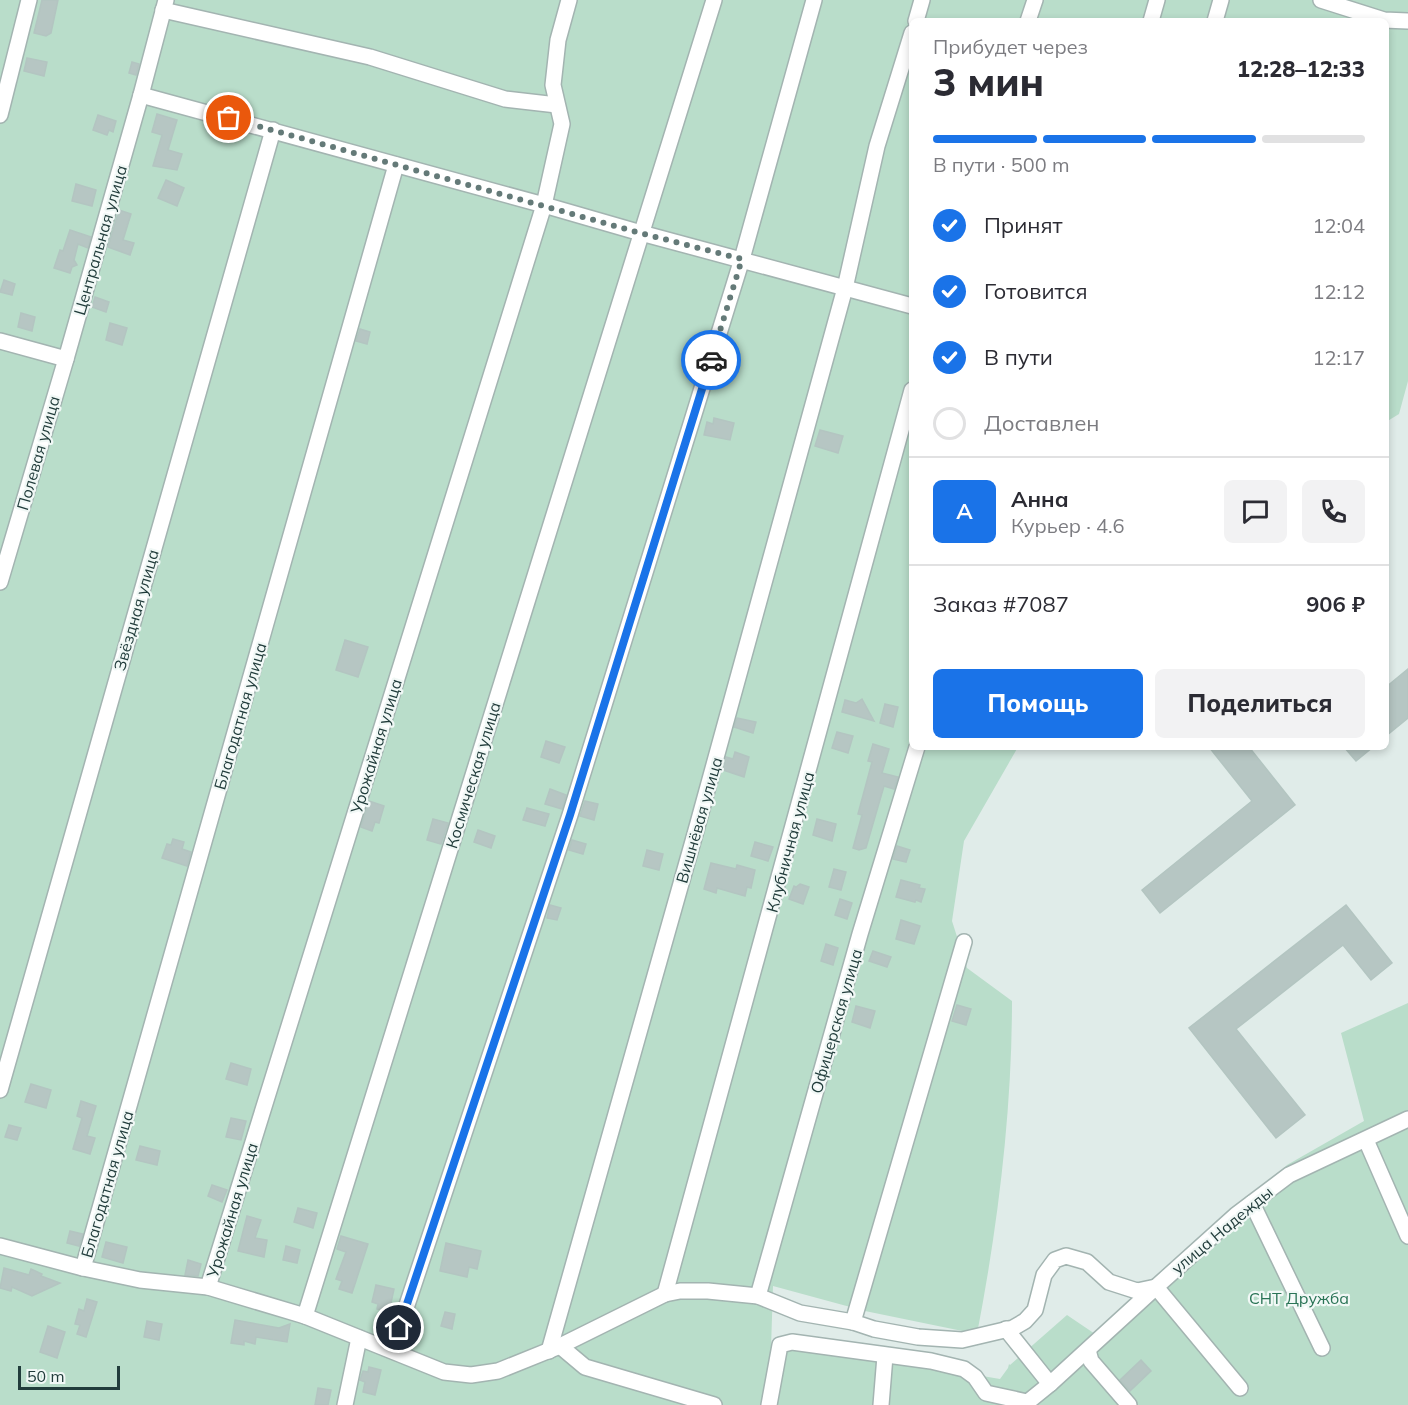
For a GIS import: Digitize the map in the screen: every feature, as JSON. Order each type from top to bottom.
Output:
[{"type":"street","points":[[0,116],[5,75],[29,0]]},
{"type":"street","name":"Урожайная улица","points":[[208,1287],[544,205],[562,124],[553,85],[558,40],[569,0]]},
{"type":"street","name":"Космическая улица","points":[[304,1316],[714,0]]},
{"type":"street","points":[[392,1350],[570,815],[742,259],[814,0]]},
{"type":"street","points":[[917,18],[922,0]]},
{"type":"street","points":[[1029,18],[1035,0]]},
{"type":"street","points":[[1152,18],[1157,0]]},
{"type":"street","points":[[1216,18],[1221,0]]},
{"type":"street","points":[[1321,0],[1377,18]]},
{"type":"street","points":[[165,5],[370,57],[505,99],[557,105]]},
{"type":"street","name":"Центральная улица","points":[[66,359],[153,55],[165,5]]},
{"type":"street","points":[[1389,20],[1408,21]]},
{"type":"street","name":"Вишнёвая улица","points":[[554,1348],[845,288],[877,146],[909,43]]},
{"type":"street","points":[[141,95],[909,305]]},
{"type":"street","name":"Звёздная улица","points":[[0,1090],[273,130]]},
{"type":"street","name":"Благодатная улица","points":[[83,1268],[396,165]]},
{"type":"street","points":[[0,341],[66,359]]},
{"type":"street","name":"Полевая улица","points":[[0,582],[66,359]]},
{"type":"street","name":"Клубничная улица","points":[[665,1294],[909,401]]},
{"type":"street","name":"Офицерская улица","points":[[758,1296],[860,934],[916,750]]},
{"type":"street","points":[[853,1322],[964,942]]},
{"type":"street","name":"улица Надежды","points":[[1240,1388],[1156,1287],[1252,1203],[1289,1175],[1408,1119]]},
{"type":"street","points":[[1366,1140],[1408,1236]]},
{"type":"street","points":[[1252,1203],[1322,1348]]},
{"type":"street","points":[[0,1246],[140,1280],[208,1287],[304,1316],[444,1372],[471,1375],[498,1371],[554,1348],[665,1294],[680,1291],[758,1296],[800,1312],[853,1322],[874,1329],[918,1337],[962,1340],[1006,1329],[1025,1321],[1035,1310],[1044,1275],[1055,1260],[1066,1256],[1087,1262],[1108,1282],[1137,1291],[1156,1287]]},
{"type":"street","points":[[769,1405],[780,1345],[792,1342],[931,1361],[964,1369],[975,1377],[986,1399],[1026,1403],[1050,1384],[1156,1287]]},
{"type":"street","points":[[1006,1329],[1050,1384]]},
{"type":"street","points":[[345,1405],[359,1338]]},
{"type":"street","points":[[554,1348],[585,1367],[714,1405]]},
{"type":"street","points":[[1088,1350],[1091,1361],[1129,1405]]},
{"type":"street","points":[[881,1405],[885,1356]]},
{"type":"green space","points":[[0,0],[1408,0],[1408,381],[1399,414],[1389,420],[1389,18],[909,18],[909,750],[1016,750],[964,841],[952,921],[967,968],[1012,1001],[1009,1084],[1002,1168],[977,1334],[865,1311],[773,1286],[771,1348],[764,1405],[0,1405]]},
{"type":"green space","name":"СНТ Дружба","points":[[1408,1003],[1408,1405],[766,1405],[783,1342],[1000,1379],[1009,1364],[1067,1315],[1098,1336],[1287,1165],[1364,1121],[1341,1033]]},
{"type":"building","points":[[42,0],[58,0],[51,33],[46,36],[34,33]]},
{"type":"building","points":[[27,58],[47,62],[44,76],[24,71]]},
{"type":"building","points":[[132,62],[139,64],[136,75],[129,73]]},
{"type":"building","points":[[157,114],[177,120],[168,150],[182,154],[177,170],[153,166],[162,135],[152,132]]},
{"type":"building","points":[[98,115],[116,121],[113,132],[109,130],[107,135],[93,130]]},
{"type":"building","points":[[166,180],[184,188],[177,206],[158,198]]},
{"type":"building","points":[[76,184],[96,190],[92,206],[72,201]]},
{"type":"building","points":[[119,210],[131,214],[123,240],[134,243],[130,255],[108,247]]},
{"type":"building","points":[[70,230],[91,237],[88,248],[78,244],[74,260],[77,265],[72,267],[70,273],[54,268]]},
{"type":"building","points":[[4,280],[15,284],[12,295],[0,292]]},
{"type":"building","points":[[95,297],[109,302],[106,312],[92,307]]},
{"type":"building","points":[[21,313],[35,317],[32,331],[18,327]]},
{"type":"building","points":[[110,323],[127,328],[122,345],[106,340]]},
{"type":"building","points":[[360,329],[370,332],[367,344],[356,341]]},
{"type":"building","points":[[714,418],[734,423],[730,440],[704,435],[707,422],[713,424]]},
{"type":"building","points":[[820,430],[843,436],[838,453],[815,446]]},
{"type":"building","points":[[345,640],[368,647],[358,677],[336,670]]},
{"type":"building","points":[[1408,669],[1408,718],[1389,734],[1389,685]]},
{"type":"building","points":[[862,699],[874,721],[842,712],[845,700],[856,703]]},
{"type":"building","points":[[885,704],[898,707],[893,727],[880,723]]},
{"type":"building","points":[[737,718],[756,722],[753,733],[734,727]]},
{"type":"building","points":[[837,732],[853,736],[848,753],[832,748]]},
{"type":"building","points":[[546,741],[565,747],[559,763],[541,757]]},
{"type":"building","points":[[873,744],[889,749],[882,773],[898,777],[894,789],[884,786],[866,848],[859,850],[853,848],[862,815],[858,814],[872,762],[868,761]]},
{"type":"building","points":[[1211,750],[1251,750],[1295,805],[1160,913],[1142,890],[1252,801]]},
{"type":"building","points":[[1347,750],[1369,750],[1356,761]]},
{"type":"building","points":[[735,752],[749,757],[744,777],[723,770],[726,757],[733,759]]},
{"type":"building","points":[[550,789],[566,795],[562,809],[545,804]]},
{"type":"building","points":[[369,801],[384,806],[379,823],[375,822],[372,831],[361,827]]},
{"type":"building","points":[[585,801],[598,804],[594,820],[580,816]]},
{"type":"building","points":[[527,808],[549,814],[545,826],[523,820]]},
{"type":"building","points":[[433,819],[448,823],[441,844],[427,840]]},
{"type":"building","points":[[817,819],[836,824],[832,841],[813,835]]},
{"type":"building","points":[[478,830],[495,836],[491,848],[474,842]]},
{"type":"building","points":[[173,839],[184,842],[182,849],[191,852],[187,866],[162,858],[167,844],[171,845]]},
{"type":"building","points":[[572,840],[586,844],[583,854],[569,850]]},
{"type":"building","points":[[755,842],[773,847],[768,861],[751,856]]},
{"type":"building","points":[[897,846],[910,850],[906,862],[893,859]]},
{"type":"building","points":[[647,850],[663,854],[659,870],[643,866]]},
{"type":"building","points":[[711,863],[736,869],[737,865],[755,870],[751,888],[747,887],[745,896],[717,888],[716,893],[704,889]]},
{"type":"building","points":[[834,869],[846,872],[841,890],[829,887]]},
{"type":"building","points":[[901,880],[920,885],[919,888],[925,889],[921,902],[896,897]]},
{"type":"building","points":[[800,884],[809,887],[803,904],[789,899],[794,886]]},
{"type":"building","points":[[840,899],[852,903],[847,919],[835,915]]},
{"type":"building","points":[[550,905],[561,908],[557,920],[547,918]]},
{"type":"building","points":[[1346,905],[1392,963],[1371,980],[1343,945],[1236,1029],[1305,1115],[1276,1138],[1189,1028]]},
{"type":"building","points":[[901,920],[920,926],[914,944],[896,939]]},
{"type":"building","points":[[826,944],[838,948],[833,965],[821,961]]},
{"type":"building","points":[[873,951],[891,957],[887,967],[869,961]]},
{"type":"building","points":[[957,1005],[971,1009],[966,1025],[952,1021]]},
{"type":"building","points":[[856,1006],[875,1011],[870,1028],[852,1022]]},
{"type":"building","points":[[231,1063],[251,1069],[247,1085],[226,1079]]},
{"type":"building","points":[[31,1084],[51,1090],[46,1108],[25,1102]]},
{"type":"building","points":[[81,1101],[96,1106],[87,1136],[95,1138],[90,1154],[73,1149],[82,1118],[77,1116]]},
{"type":"building","points":[[231,1118],[246,1121],[241,1140],[226,1137]]},
{"type":"building","points":[[9,1125],[21,1128],[17,1140],[5,1137]]},
{"type":"building","points":[[140,1146],[160,1151],[157,1165],[136,1160]]},
{"type":"building","points":[[212,1185],[227,1190],[222,1202],[208,1196]]},
{"type":"building","points":[[298,1208],[317,1213],[313,1228],[294,1222]]},
{"type":"building","points":[[247,1216],[261,1220],[255,1238],[267,1240],[264,1257],[238,1251]]},
{"type":"building","points":[[70,1231],[83,1234],[79,1246],[67,1243]]},
{"type":"building","points":[[341,1236],[368,1244],[352,1293],[339,1289],[342,1281],[336,1279],[346,1252],[337,1249]]},
{"type":"building","points":[[106,1242],[127,1247],[123,1263],[102,1257]]},
{"type":"building","points":[[446,1243],[481,1251],[477,1269],[469,1267],[467,1277],[440,1271]]},
{"type":"building","points":[[286,1246],[300,1250],[297,1263],[283,1260]]},
{"type":"building","points":[[188,1260],[201,1264],[198,1276],[185,1275]]},
{"type":"building","points":[[4,1268],[29,1275],[31,1269],[42,1274],[41,1276],[60,1283],[32,1296],[12,1287],[11,1291],[0,1288]]},
{"type":"building","points":[[376,1285],[394,1289],[389,1312],[377,1309],[378,1304],[372,1302]]},
{"type":"building","points":[[87,1299],[97,1302],[86,1337],[77,1334],[80,1325],[75,1324],[79,1309],[84,1311]]},
{"type":"building","points":[[445,1312],[455,1314],[452,1329],[441,1326]]},
{"type":"building","points":[[235,1320],[279,1328],[290,1324],[287,1342],[256,1337],[255,1344],[244,1341],[244,1345],[231,1343]]},
{"type":"building","points":[[147,1321],[162,1324],[159,1340],[144,1337]]},
{"type":"building","points":[[48,1326],[65,1332],[57,1358],[40,1352]]},
{"type":"building","points":[[1141,1360],[1151,1371],[1130,1391],[1120,1380]]},
{"type":"building","points":[[369,1367],[381,1370],[375,1395],[363,1392],[365,1382],[360,1380],[363,1371],[368,1372]]},
{"type":"building","points":[[318,1388],[331,1390],[328,1405],[315,1405]]},
{"type":"way so far","points":[[229,118],[640,233],[742,259],[711,360]]},
{"type":"route","points":[[399,1328],[570,815],[711,360]]}]
